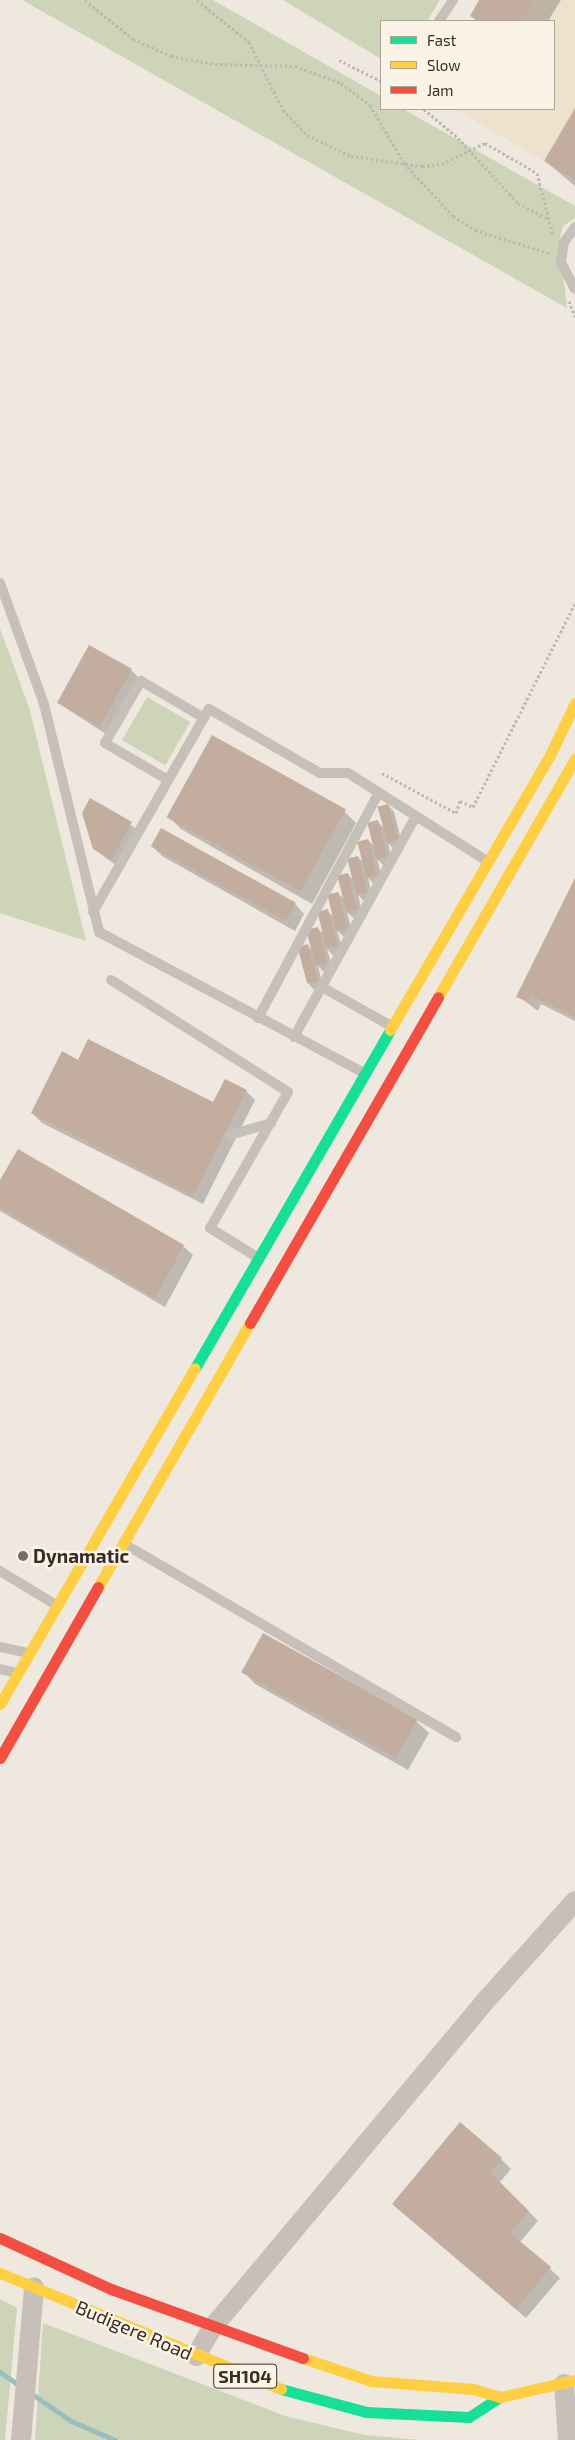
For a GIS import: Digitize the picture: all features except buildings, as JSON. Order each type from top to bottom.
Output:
[{"type":"street","points":[[0,1704],[488,862],[575,703]]},
{"type":"street","points":[[0,1758],[126,1545],[575,759]]},
{"type":"street","points":[[196,2356],[212,2328],[489,1997],[575,1901]]},
{"type":"street","name":"Budigere Road","points":[[0,2238],[212,2328],[371,2381],[474,2389],[500,2397]]},
{"type":"street","name":"Budigere Road","points":[[0,2273],[196,2356],[278,2388],[366,2412],[469,2417],[500,2397],[570,2382]]},
{"type":"street","points":[[21,2440],[34,2288]]},
{"type":"street","points":[[568,2440],[570,2382]]},
{"type":"lane","points":[[440,20],[453,0]]},
{"type":"lane","points":[[575,227],[564,242],[561,262],[575,289]]},
{"type":"lane","points":[[0,584],[44,704],[99,932],[106,939],[365,1074]]},
{"type":"lane","points":[[168,780],[105,743],[141,681],[204,718]]},
{"type":"lane","points":[[93,912],[209,709],[320,772],[348,773],[488,862]]},
{"type":"lane","points":[[258,1018],[379,792]]},
{"type":"lane","points":[[294,1037],[416,816]]},
{"type":"lane","points":[[111,980],[288,1092],[210,1228],[259,1258]]},
{"type":"lane","points":[[322,987],[392,1027]]},
{"type":"lane","points":[[230,1135],[271,1123]]},
{"type":"lane","points":[[126,1545],[456,1737]]},
{"type":"lane","points":[[0,1571],[57,1606]]},
{"type":"lane","points":[[0,1647],[30,1653]]},
{"type":"lane","points":[[0,1669],[18,1673]]},
{"type":"path","points":[[85,0],[132,39],[171,56],[215,64],[262,63],[311,70],[356,94],[382,121],[404,163],[434,200],[460,221],[552,255]]},
{"type":"path","points":[[197,0],[235,28],[262,63],[283,110],[307,135],[351,156],[404,163],[442,164],[485,143],[537,173]]},
{"type":"path","points":[[339,60],[380,80]]},
{"type":"path","points":[[425,110],[468,151],[518,204],[549,219]]},
{"type":"path","points":[[382,773],[456,813],[460,801],[473,807],[575,603]]},
{"type":"green space","points":[[22,0],[213,0],[380,95],[380,110],[405,110],[575,206],[575,218],[563,226],[559,241],[567,308]]},
{"type":"green space","points":[[283,0],[440,0],[428,20],[380,20],[380,58]]},
{"type":"green space","points":[[0,629],[29,707],[86,941],[0,913]]},
{"type":"green space","points":[[147,697],[190,722],[165,765],[122,740]]},
{"type":"green space","points":[[0,2299],[17,2308],[5,2440],[0,2440]]},
{"type":"green space","points":[[43,2323],[285,2416],[365,2435],[420,2440],[35,2440]]},
{"type":"shaded area","points":[[534,0],[575,0],[575,108],[544,161],[457,110],[555,110],[555,20],[522,20]]},
{"type":"waterway","points":[[0,2372],[20,2386]]},
{"type":"waterway","points":[[29,2392],[71,2421],[115,2440]]},
{"type":"traffic: fast","points":[[195,1368],[390,1030]]},
{"type":"traffic: fast","points":[[281,2389],[366,2412],[469,2417],[500,2397]]},
{"type":"traffic: slow","points":[[390,1030],[550,755],[575,703]]},
{"type":"traffic: slow","points":[[438,997],[575,759]]},
{"type":"traffic: slow","points":[[98,1587],[250,1323]]},
{"type":"traffic: slow","points":[[0,1704],[195,1368]]},
{"type":"traffic: slow","points":[[0,2273],[281,2389]]},
{"type":"traffic: slow","points":[[303,2358],[371,2381],[474,2389],[500,2397],[575,2380]]},
{"type":"traffic: jam","points":[[250,1323],[438,997]]},
{"type":"traffic: jam","points":[[0,1758],[98,1587]]},
{"type":"traffic: jam","points":[[0,2238],[111,2289],[303,2358]]},
{"type":"place","name":"Dynamatic","points":[[23,1556]]}]
